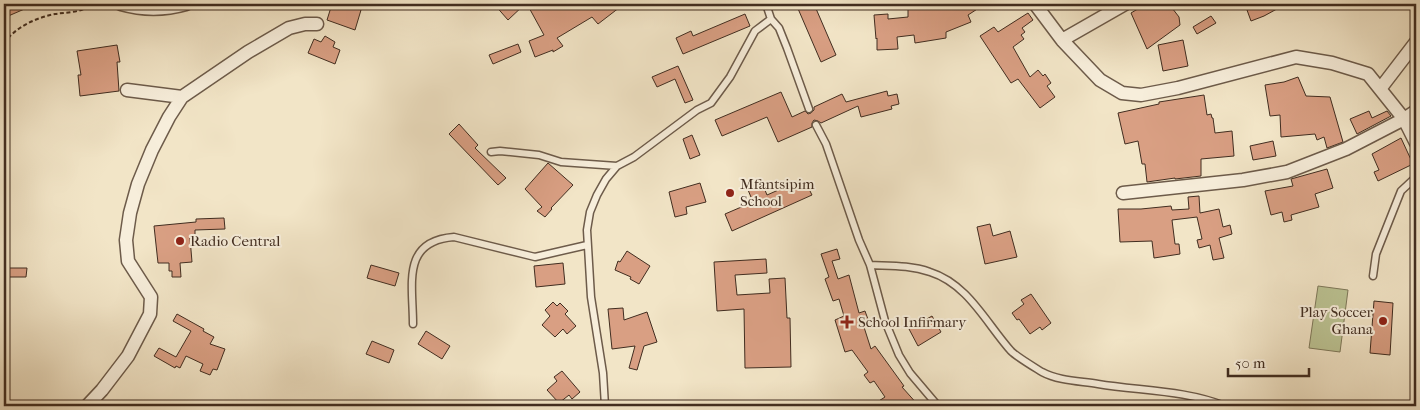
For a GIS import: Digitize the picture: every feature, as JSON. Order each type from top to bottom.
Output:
[{"type":"street","points":[[121,4],[134,8],[173,7],[186,4]]},
{"type":"street","points":[[1035,4],[1062,40],[1100,80],[1122,93],[1150,94],[1296,57],[1332,63],[1368,74],[1404,119],[1416,143]]},
{"type":"street","points":[[1062,40],[1125,4]]},
{"type":"street","points":[[87,406],[128,356],[150,314],[151,297],[128,261],[126,240],[130,213],[138,184],[152,150],[169,117],[182,97],[214,74],[276,35],[289,28],[305,24],[317,24]]},
{"type":"street","points":[[1380,89],[1416,42]]},
{"type":"street","points":[[127,90],[182,97]]},
{"type":"street","points":[[1123,193],[1217,184],[1287,172],[1346,149],[1416,111]]},
{"type":"lane","points":[[766,4],[771,19],[779,28],[809,109]]},
{"type":"lane","points":[[605,406],[603,373],[591,297],[587,245],[590,212],[596,195],[617,166],[634,157],[697,110],[711,102],[730,77],[754,31],[771,19]]},
{"type":"lane","points":[[816,125],[826,144],[859,240],[870,264],[885,322],[899,355],[910,373],[938,406]]},
{"type":"lane","points":[[491,152],[500,151],[539,155],[561,162],[617,166]]},
{"type":"lane","points":[[1373,276],[1376,254],[1401,191],[1416,177]]},
{"type":"lane","points":[[413,324],[413,268],[420,250],[430,242],[441,238],[454,237],[502,247],[535,257],[587,245]]},
{"type":"lane","points":[[870,264],[904,266],[932,272],[949,282],[977,306],[1012,352],[1044,373],[1076,382],[1189,395],[1226,406]]},
{"type":"path","points":[[4,43],[19,28],[32,21],[54,14],[82,10],[92,4]]},
{"type":"path","points":[[4,238],[10,249]]},
{"type":"green space","points":[[1318,286],[1348,290],[1340,352],[1309,348]]},
{"type":"building","points":[[10,4],[36,4],[6,17],[4,6]]},
{"type":"building","points":[[332,4],[346,4],[361,10],[355,30],[327,20]]},
{"type":"building","points":[[494,4],[525,4],[508,20]]},
{"type":"building","points":[[527,4],[624,4],[598,24],[592,17],[557,38],[563,46],[553,52],[553,50],[535,57],[529,41],[544,35]]},
{"type":"building","points":[[796,4],[814,4],[836,55],[821,62]]},
{"type":"building","points":[[937,4],[985,4],[968,15],[971,22],[946,32],[946,38],[915,43],[914,35],[897,37],[898,49],[877,50],[874,15],[888,14],[888,19],[908,17],[908,9]]},
{"type":"building","points":[[1146,4],[1169,4],[1179,17],[1180,25],[1147,49],[1131,13]]},
{"type":"building","points":[[1263,4],[1286,4],[1251,21],[1247,10]]},
{"type":"building","points":[[1028,13],[1033,20],[1022,28],[1025,32],[1021,35],[1024,39],[1013,47],[1030,77],[1038,70],[1043,76],[1045,74],[1051,83],[1047,86],[1055,97],[1040,108],[1018,79],[1011,83],[980,36],[994,27],[998,32]]},
{"type":"building","points":[[745,14],[750,26],[683,54],[676,38],[691,31],[693,36]]},
{"type":"building","points":[[1211,16],[1216,23],[1197,34],[1193,27]]},
{"type":"building","points":[[325,36],[335,42],[333,47],[340,50],[335,64],[308,53],[314,39],[321,42]]},
{"type":"building","points":[[1183,40],[1188,66],[1163,71],[1158,45]]},
{"type":"building","points":[[518,44],[521,52],[493,64],[489,55]]},
{"type":"building","points":[[117,45],[120,62],[117,62],[119,91],[80,96],[78,75],[81,75],[77,51]]},
{"type":"building","points":[[678,66],[693,100],[685,103],[675,79],[657,87],[652,77]]},
{"type":"building","points":[[1298,77],[1306,96],[1330,97],[1343,142],[1327,148],[1324,137],[1317,140],[1315,134],[1281,137],[1280,115],[1270,116],[1265,85],[1284,82]]},
{"type":"building","points":[[887,91],[888,96],[897,94],[899,104],[891,106],[892,109],[861,117],[858,106],[821,123],[814,120],[812,127],[778,142],[767,117],[722,136],[715,120],[781,92],[792,117],[805,111],[808,114],[811,113],[814,107],[842,94],[846,102]]},
{"type":"building","points":[[1204,95],[1207,115],[1211,114],[1213,118],[1215,133],[1232,131],[1234,156],[1201,159],[1201,176],[1147,182],[1145,164],[1142,164],[1138,141],[1125,144],[1118,113],[1159,104],[1159,102]]},
{"type":"building","points":[[1369,111],[1372,118],[1387,111],[1391,116],[1357,134],[1350,119]]},
{"type":"building","points":[[459,124],[478,145],[475,148],[506,178],[498,185],[449,134]]},
{"type":"building","points":[[692,135],[700,155],[690,159],[683,139]]},
{"type":"building","points":[[1401,138],[1413,164],[1378,181],[1374,172],[1379,170],[1372,154]]},
{"type":"building","points":[[1273,141],[1276,156],[1253,160],[1250,146]]},
{"type":"building","points":[[548,163],[573,185],[545,217],[537,211],[542,207],[525,189]]},
{"type":"building","points":[[1327,169],[1333,188],[1315,194],[1319,207],[1291,215],[1292,220],[1284,222],[1282,212],[1271,215],[1265,191],[1293,186],[1291,179]]},
{"type":"building","points":[[760,178],[767,195],[799,181],[802,189],[808,187],[812,195],[732,231],[725,214],[753,202],[746,185]]},
{"type":"building","points":[[700,183],[706,202],[686,207],[687,214],[675,217],[669,192]]},
{"type":"building","points":[[1199,196],[1200,213],[1219,209],[1223,227],[1230,225],[1232,234],[1219,238],[1224,258],[1213,260],[1210,245],[1199,248],[1197,240],[1202,239],[1197,217],[1172,220],[1175,244],[1179,244],[1180,254],[1154,258],[1152,241],[1120,242],[1118,209],[1171,206],[1172,210],[1189,209],[1188,197]]},
{"type":"building","points":[[224,218],[225,229],[195,230],[195,238],[190,238],[192,262],[180,263],[181,277],[172,277],[172,271],[169,271],[169,263],[158,263],[154,226],[196,222],[196,219]]},
{"type":"building","points":[[990,224],[993,236],[1010,231],[1017,257],[985,264],[977,227]]},
{"type":"building","points":[[837,249],[840,259],[832,261],[838,279],[849,275],[859,313],[865,311],[869,322],[863,324],[871,349],[875,346],[904,386],[902,387],[919,406],[871,406],[885,397],[874,381],[870,383],[864,375],[868,372],[852,350],[845,352],[835,320],[844,316],[839,299],[833,301],[825,279],[829,277],[821,254]]},
{"type":"building","points":[[627,251],[650,266],[639,284],[630,279],[631,277],[615,270],[618,261],[620,262]]},
{"type":"building","points":[[766,259],[767,273],[735,275],[737,295],[770,293],[769,279],[785,278],[787,318],[790,318],[791,367],[745,368],[744,309],[717,311],[714,262]]},
{"type":"building","points":[[563,263],[565,284],[536,287],[534,266]]},
{"type":"building","points":[[371,265],[399,273],[395,286],[367,278]]},
{"type":"building","points":[[4,268],[27,268],[26,277],[4,277]]},
{"type":"building","points":[[1031,294],[1051,323],[1042,330],[1040,327],[1030,334],[1012,313],[1024,304],[1021,300]]},
{"type":"building","points":[[1374,301],[1393,303],[1390,355],[1370,353]]},
{"type":"building","points":[[553,302],[557,306],[560,303],[568,311],[565,314],[576,326],[567,334],[563,329],[555,337],[542,325],[550,316],[545,310]]},
{"type":"building","points":[[623,308],[624,320],[647,312],[657,342],[644,346],[637,370],[629,368],[635,346],[612,349],[608,309]]},
{"type":"building","points":[[177,314],[204,329],[203,331],[214,337],[210,344],[225,349],[217,370],[213,369],[210,375],[200,371],[203,364],[186,356],[180,368],[176,366],[175,368],[154,356],[159,348],[176,357],[191,331],[173,321]]},
{"type":"building","points":[[932,316],[941,332],[918,346],[909,329]]},
{"type":"building","points":[[426,331],[450,346],[442,359],[418,344]]},
{"type":"building","points":[[372,341],[394,350],[389,363],[366,354]]},
{"type":"building","points":[[562,371],[580,392],[572,399],[569,395],[559,403],[547,390],[557,381],[554,377]]},
{"type":"place","name":"Mfantsipim School","points":[[730,193]]},
{"type":"place","name":"Radio Central","points":[[180,241]]},
{"type":"place","name":"Play Soccer Ghana","points":[[1383,321]]},
{"type":"place","name":"School Infirmary","points":[[847,322]]}]
